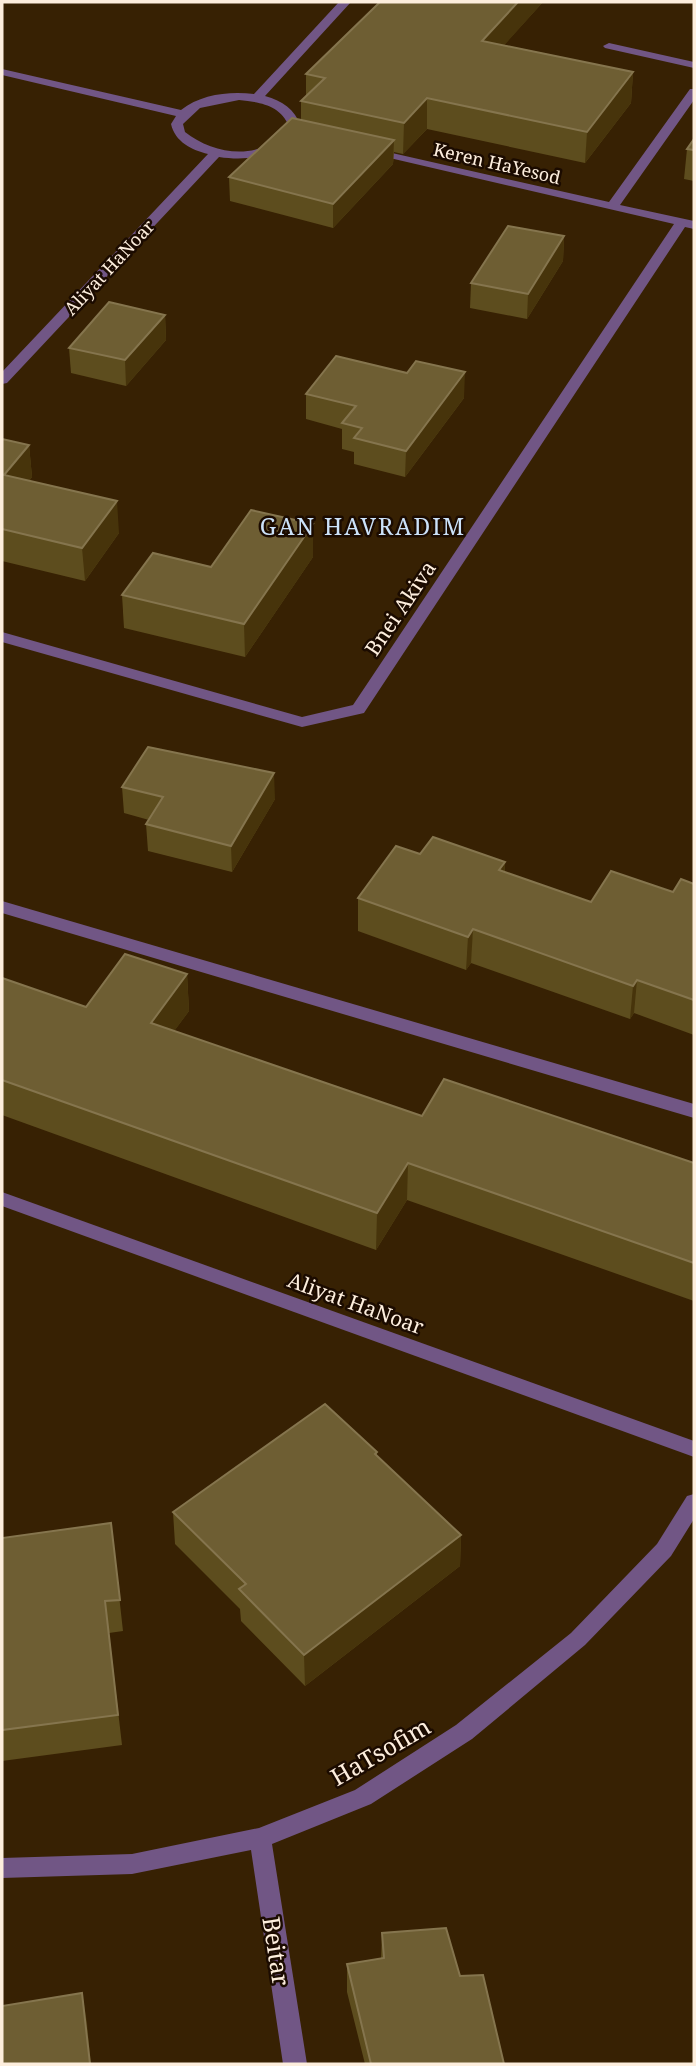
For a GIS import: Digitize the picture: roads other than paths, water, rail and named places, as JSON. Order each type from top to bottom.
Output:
[{"type":"street","points":[[257,98],[345,2]]},
{"type":"street","points":[[609,46],[694,65]]},
{"type":"street","points":[[2,72],[182,114]]},
{"type":"street","points":[[612,207],[694,92]]},
{"type":"street","points":[[221,97],[257,98],[285,108],[298,136],[261,151],[216,153],[186,142],[179,133],[177,124],[182,114],[205,101],[221,97]]},
{"type":"street","name":"Keren HaYesod","points":[[358,150],[688,224]]},
{"type":"street","name":"Aliyat HaNoar","points":[[2,380],[216,153]]},
{"type":"street","name":"Bnei Akiva","points":[[2,637],[302,722],[358,709],[688,224]]},
{"type":"street","points":[[2,907],[694,1111]]},
{"type":"street","name":"Aliyat HaNoar","points":[[2,1199],[694,1449]]},
{"type":"street","name":"HaTsofim","points":[[2,1868],[132,1864],[260,1838],[363,1797],[464,1732],[578,1639],[664,1550],[694,1502]]},
{"type":"street","name":"Beitar","points":[[260,1838],[295,2064]]},
{"type":"district","name":"GAN HAVRADIM","points":[[363,526]]}]
